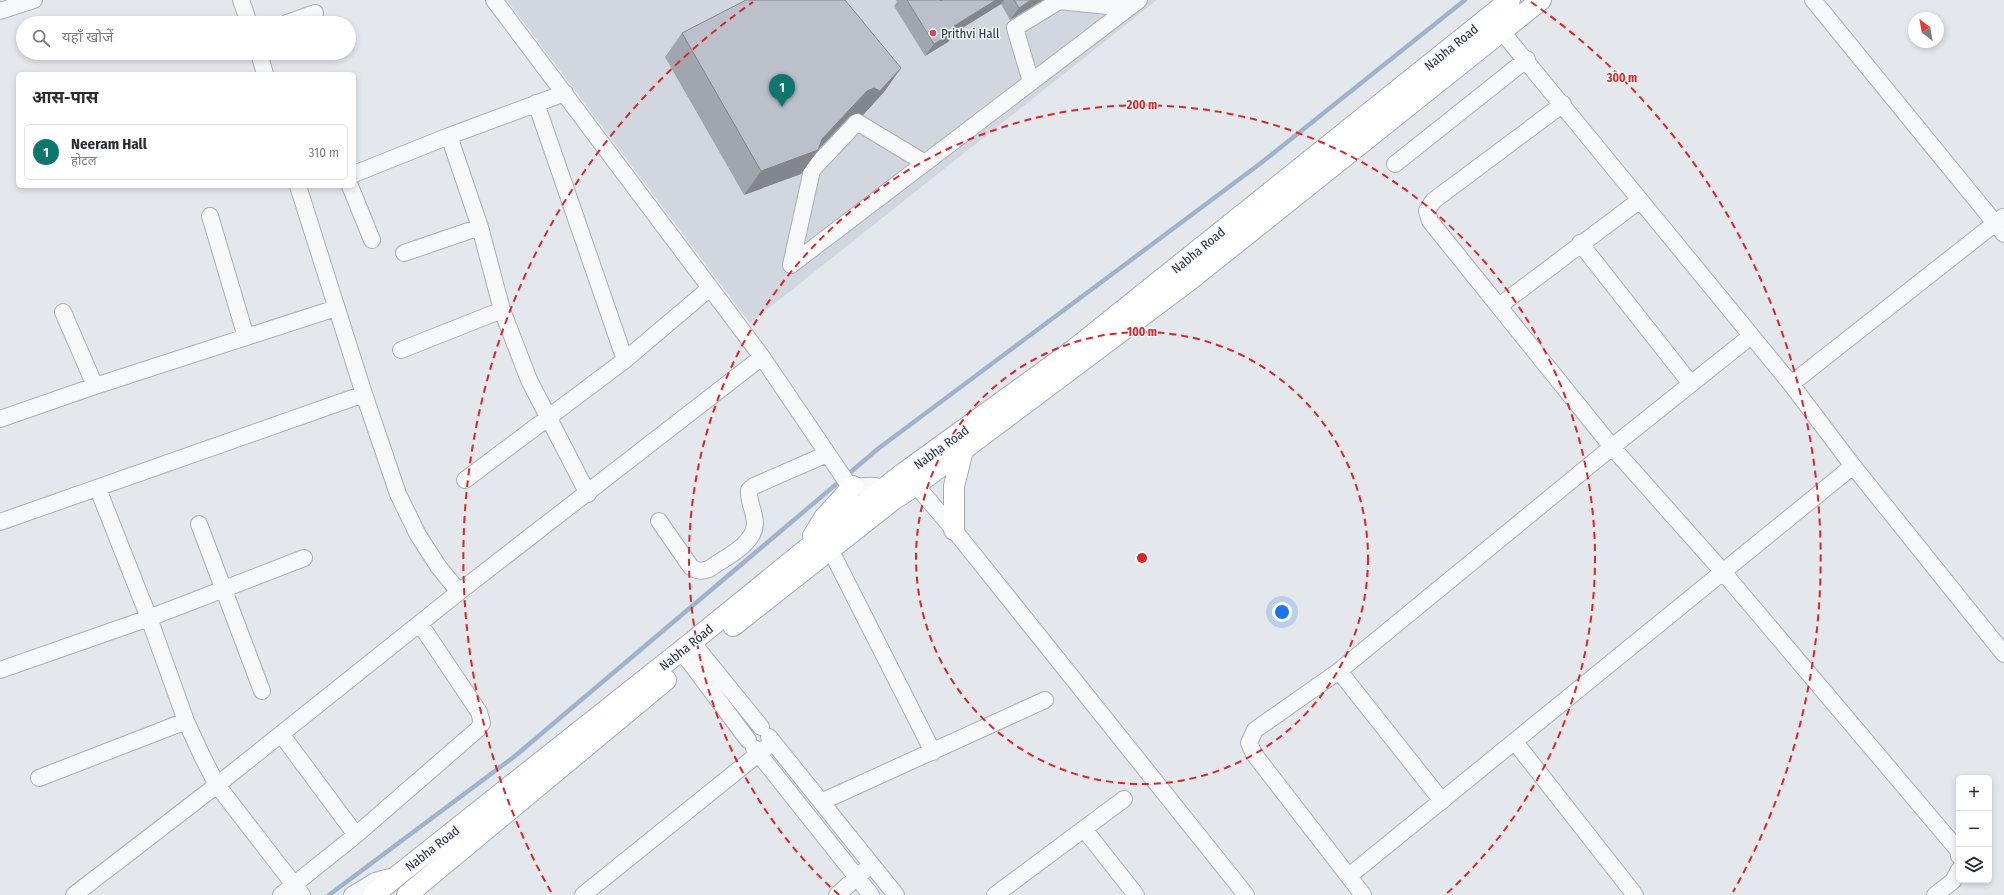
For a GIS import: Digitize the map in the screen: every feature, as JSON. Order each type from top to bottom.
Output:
[{"type":"main road","name":"Nabha Road","points":[[911,479],[963,450],[1153,297],[1510,0]]},
{"type":"main road","name":"Nabha Road","points":[[407,895],[691,652],[809,547],[911,479],[1072,351],[1153,297],[1541,0]]},
{"type":"main road","points":[[954,530],[954,486],[963,450]]},
{"type":"main road","points":[[809,547],[824,518],[847,481]]},
{"type":"main road","name":"Nabha Road","points":[[373,895],[691,652],[830,549],[889,495]]},
{"type":"street","points":[[0,11],[34,0]]},
{"type":"street","points":[[241,0],[247,16]]},
{"type":"street","points":[[494,0],[762,357],[827,454],[847,481],[862,487],[871,485],[880,486],[889,495]]},
{"type":"street","points":[[1791,384],[2001,225],[1813,0]]},
{"type":"street","points":[[1031,82],[1015,28],[1059,1],[1134,4]]},
{"type":"street","points":[[925,163],[857,122],[812,170],[791,265],[1134,4]]},
{"type":"street","points":[[307,16],[315,13]]},
{"type":"street","points":[[1489,16],[1563,104],[1791,384],[1853,466],[2004,654]]},
{"type":"street","points":[[1395,164],[1526,59]]},
{"type":"street","points":[[261,60],[264,72]]},
{"type":"street","points":[[356,173],[565,93]]},
{"type":"street","points":[[536,104],[625,360]]},
{"type":"street","points":[[1563,104],[1433,201],[1427,211],[1430,221],[1612,447],[1723,572],[1956,848]]},
{"type":"street","points":[[450,136],[480,226],[502,310],[529,380],[547,418],[588,494]]},
{"type":"street","points":[[299,188],[336,308],[398,494],[418,535],[438,566],[459,592]]},
{"type":"street","points":[[351,188],[372,240]]},
{"type":"street","points":[[1499,306],[1580,243],[1640,200]]},
{"type":"street","points":[[210,216],[246,337]]},
{"type":"street","points":[[404,253],[480,226]]},
{"type":"street","points":[[1580,243],[1691,384]]},
{"type":"street","points":[[465,480],[625,360],[710,288]]},
{"type":"street","points":[[0,419],[95,386],[336,308]]},
{"type":"street","points":[[401,350],[502,310]]},
{"type":"street","points":[[63,312],[95,386]]},
{"type":"street","points":[[1363,895],[1254,754],[1249,743],[1255,730],[1339,671],[1612,447],[1751,336]]},
{"type":"street","points":[[74,895],[217,785],[459,592],[588,494],[762,357]]},
{"type":"street","points":[[0,522],[98,489],[364,394]]},
{"type":"street","points":[[659,521],[691,567],[702,571],[709,569],[745,543],[752,536],[755,524],[748,495],[749,490],[754,486],[827,454]]},
{"type":"street","points":[[1349,876],[1853,466]]},
{"type":"street","points":[[911,479],[954,530],[1246,895]]},
{"type":"street","points":[[98,489],[149,618],[186,721],[217,785],[298,890]]},
{"type":"street","points":[[199,524],[262,690]]},
{"type":"street","points":[[830,549],[934,752]]},
{"type":"street","points":[[0,670],[149,618],[304,558]]},
{"type":"street","points":[[281,895],[298,890],[356,835],[478,729],[482,723],[479,712],[420,624]]},
{"type":"street","points":[[691,652],[768,735],[896,895]]},
{"type":"street","points":[[691,652],[754,747],[871,895]]},
{"type":"street","points":[[1339,671],[1442,801]]},
{"type":"street","points":[[821,802],[934,752],[1045,700]]},
{"type":"street","points":[[39,778],[186,721]]},
{"type":"street","points":[[281,734],[356,835]]},
{"type":"street","points":[[583,895],[768,735]]},
{"type":"street","points":[[1515,742],[1635,895]]},
{"type":"street","points":[[995,895],[1124,799]]},
{"type":"street","points":[[1084,829],[1136,895]]},
{"type":"street","points":[[837,895],[872,864]]},
{"type":"street","points":[[352,895],[375,881],[399,875]]},
{"type":"street","points":[[1935,895],[1953,881],[1956,876]]},
{"type":"shaded area","points":[[507,0],[1157,0],[750,323]]},
{"type":"building","points":[[746,0],[845,0],[901,68],[880,91],[874,88],[867,91],[822,139],[818,150],[761,171],[682,33]]},
{"type":"building","points":[[907,0],[996,0],[954,26],[957,30],[934,44]]},
{"type":"building","points":[[1014,0],[1031,0],[1019,8]]},
{"type":"waterway","points":[[329,895],[515,756],[879,448],[1261,163],[1465,0]]},
{"type":"place","name":"Prithvi Hall","points":[[933,33]]},
{"type":"place","name":"Neeram Hall","points":[[782,107]]}]
